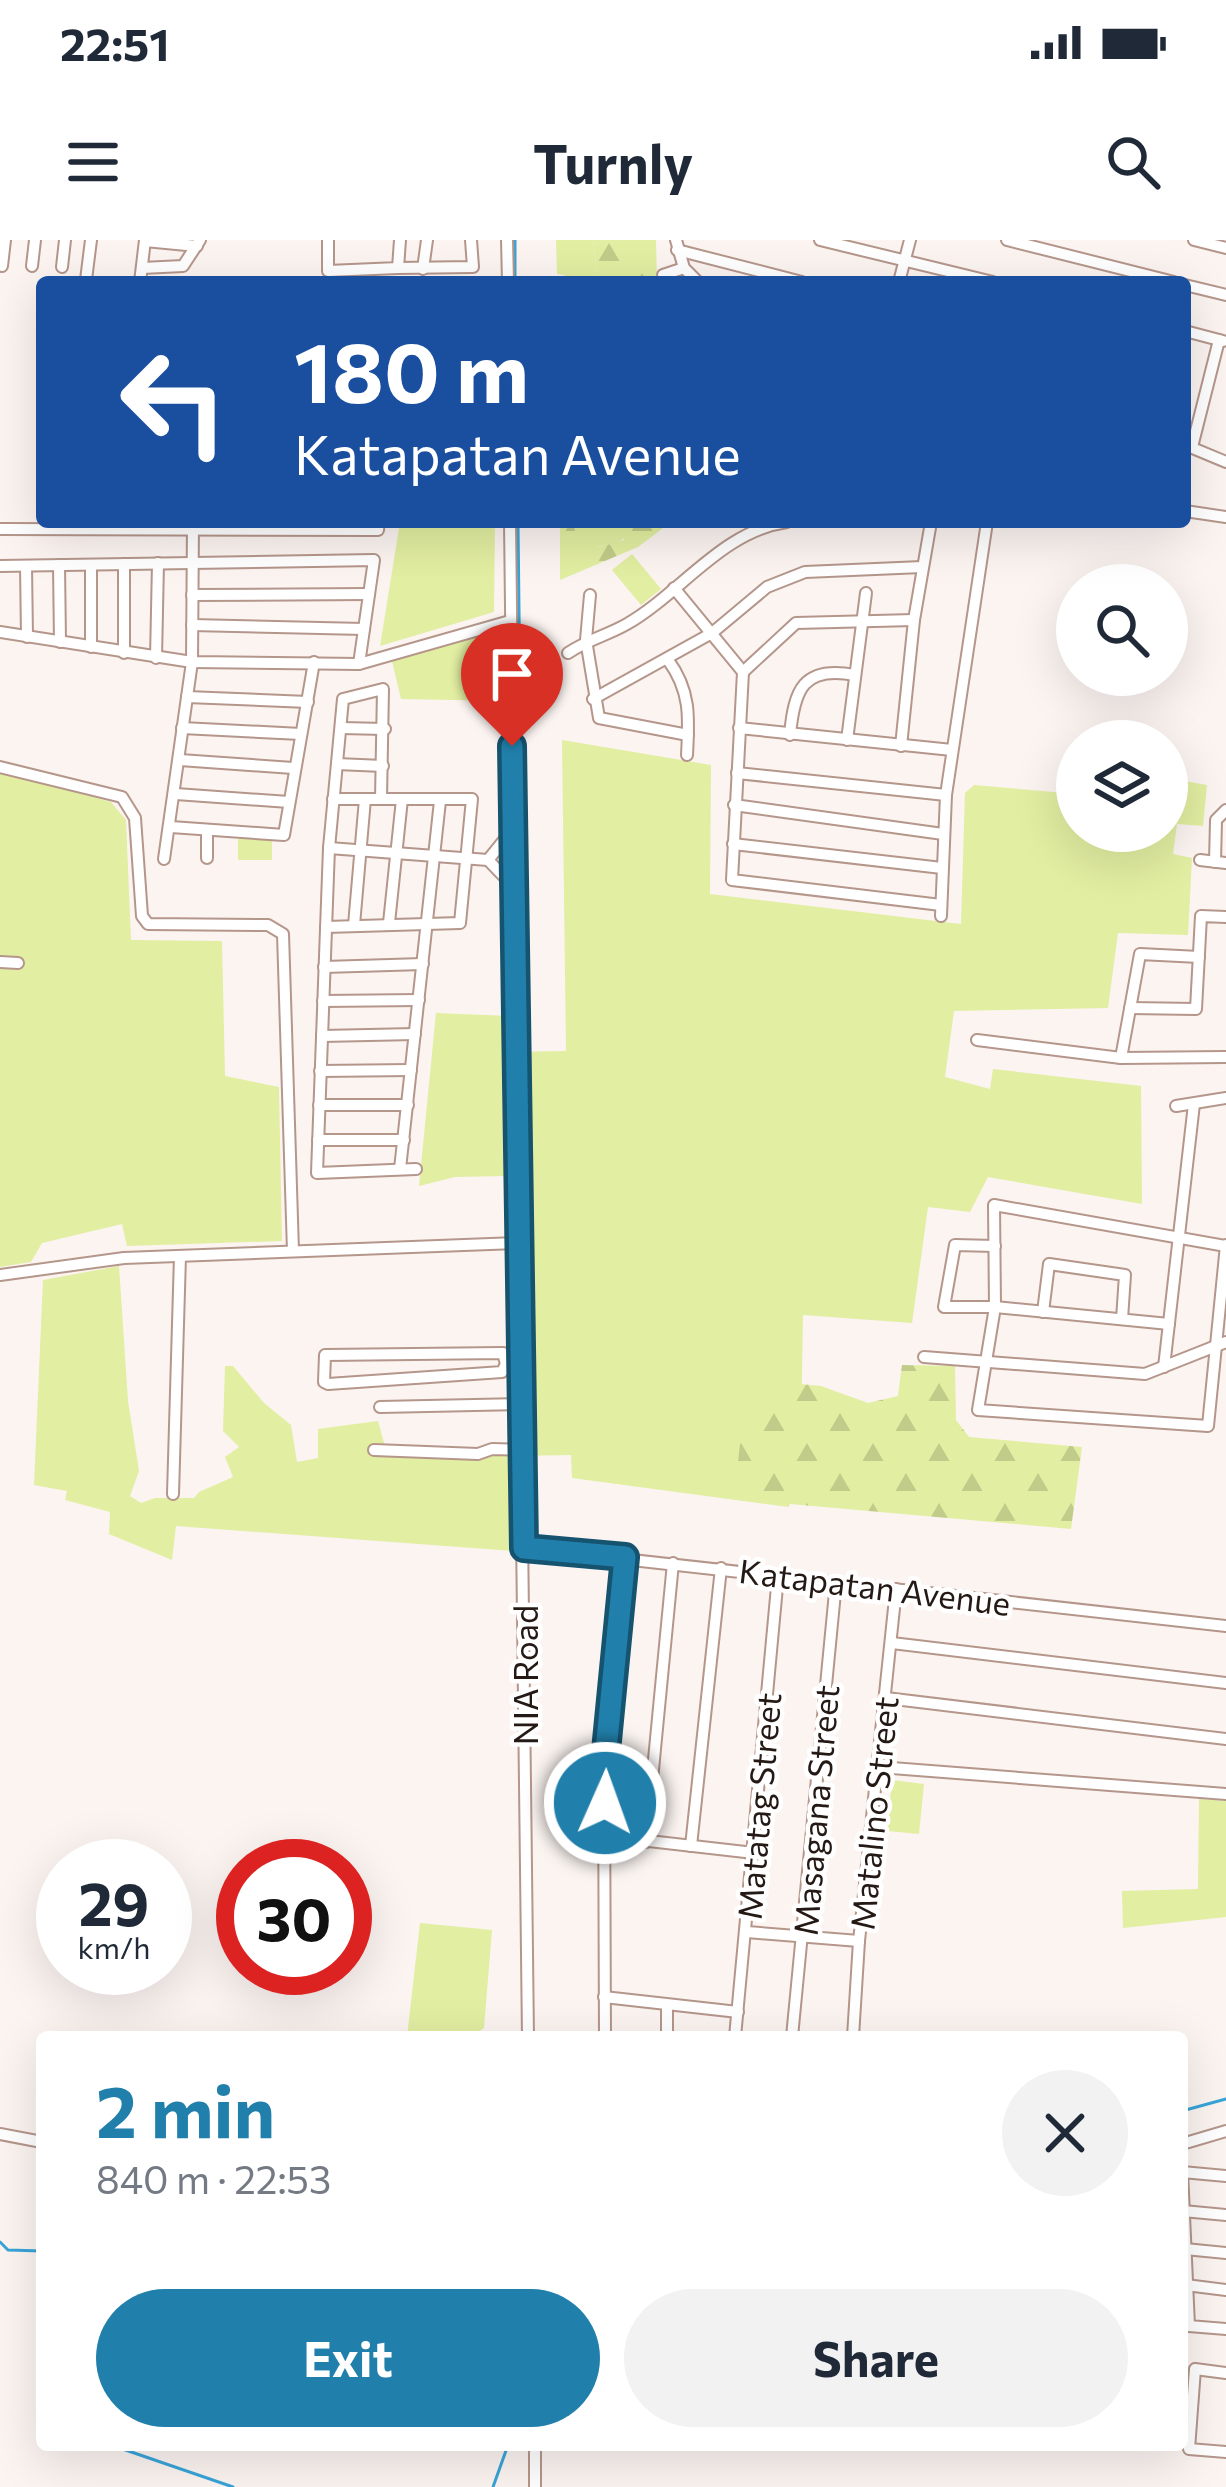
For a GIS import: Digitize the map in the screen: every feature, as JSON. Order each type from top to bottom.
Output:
[{"type":"street","points":[[2,266],[5,240]]},
{"type":"street","points":[[32,266],[35,240]]},
{"type":"street","points":[[62,267],[64,240]]},
{"type":"street","points":[[86,276],[91,240]]},
{"type":"street","points":[[328,240],[328,271],[473,267],[471,240]]},
{"type":"street","points":[[398,268],[400,240]]},
{"type":"street","points":[[423,269],[427,240]]},
{"type":"street","points":[[507,240],[508,276]]},
{"type":"street","points":[[820,240],[949,276]]},
{"type":"street","points":[[900,276],[910,240]]},
{"type":"street","points":[[1007,240],[1133,276]]},
{"type":"street","points":[[1194,240],[1226,248]]},
{"type":"street","points":[[141,276],[145,241],[198,243]]},
{"type":"street","points":[[142,268],[183,266],[198,243]]},
{"type":"street","points":[[677,245],[684,268],[692,276]]},
{"type":"street","points":[[677,245],[748,275]]},
{"type":"street","points":[[663,275],[684,268]]},
{"type":"street","points":[[1191,286],[1226,295]]},
{"type":"street","points":[[1191,333],[1223,341],[1191,441]]},
{"type":"street","points":[[1191,448],[1226,462]]},
{"type":"street","points":[[1191,512],[1226,517]]},
{"type":"street","points":[[0,529],[43,528]]},
{"type":"street","points":[[164,859],[192,662],[193,528]]},
{"type":"street","points":[[286,528],[378,528]]},
{"type":"street","name":"NIA Road","points":[[510,528],[528,2031]]},
{"type":"street","points":[[568,653],[586,640],[627,624],[747,535],[764,528]]},
{"type":"street","points":[[901,746],[914,620],[930,528]]},
{"type":"street","points":[[674,588],[742,671],[732,880],[941,911],[946,796],[986,528]]},
{"type":"street","points":[[0,566],[374,560],[359,664]]},
{"type":"street","points":[[156,658],[158,563]]},
{"type":"street","points":[[124,564],[124,653]]},
{"type":"street","points":[[59,565],[60,642]]},
{"type":"street","points":[[91,565],[92,647]]},
{"type":"street","points":[[26,566],[27,637]]},
{"type":"street","points":[[593,699],[712,633],[767,587],[805,572],[922,567]]},
{"type":"street","points":[[848,740],[866,593]]},
{"type":"street","points":[[192,595],[369,594]]},
{"type":"street","points":[[590,595],[586,640],[599,718],[688,735]]},
{"type":"street","points":[[742,671],[796,622],[914,620]]},
{"type":"street","points":[[0,632],[192,662],[359,664],[510,621]]},
{"type":"street","points":[[192,625],[364,629]]},
{"type":"street","points":[[668,660],[689,701],[687,755]]},
{"type":"street","points":[[171,827],[284,835],[314,662]]},
{"type":"street","points":[[790,735],[793,699],[810,677],[836,671],[855,675]]},
{"type":"street","points":[[381,799],[383,688],[343,699],[328,848],[316,1173],[416,1169]]},
{"type":"street","points":[[188,697],[308,702]]},
{"type":"street","points":[[182,728],[301,734]]},
{"type":"street","points":[[341,728],[385,729]]},
{"type":"street","points":[[739,728],[952,750]]},
{"type":"street","points":[[180,760],[293,768]]},
{"type":"street","points":[[337,764],[382,766]]},
{"type":"street","points":[[0,767],[122,797],[135,818],[142,916],[148,924],[268,925],[284,934],[293,1251]]},
{"type":"street","points":[[737,773],[946,796]]},
{"type":"street","points":[[176,794],[289,802]]},
{"type":"street","points":[[326,927],[460,922],[472,799],[333,799]]},
{"type":"street","points":[[354,925],[364,799]]},
{"type":"street","points":[[389,923],[402,799]]},
{"type":"street","points":[[400,1169],[440,801]]},
{"type":"street","points":[[734,805],[943,834]]},
{"type":"street","points":[[1200,860],[1220,862],[1216,820],[1226,810]]},
{"type":"street","points":[[207,830],[207,858]]},
{"type":"street","points":[[488,860],[514,830]]},
{"type":"street","points":[[733,844],[942,868]]},
{"type":"street","points":[[328,848],[488,860],[514,888]]},
{"type":"street","points":[[1130,1008],[1196,1009],[1201,916],[1226,917]]},
{"type":"street","points":[[1121,1058],[1140,954],[1199,957]]},
{"type":"street","points":[[0,962],[18,963]]},
{"type":"street","points":[[324,967],[423,964]]},
{"type":"street","points":[[323,1001],[419,1000]]},
{"type":"street","points":[[322,1036],[416,1034]]},
{"type":"street","points":[[977,1040],[1121,1058],[1226,1057]]},
{"type":"street","points":[[320,1071],[411,1070]]},
{"type":"street","points":[[1176,1106],[1226,1099]]},
{"type":"street","points":[[1164,1367],[1194,1104]]},
{"type":"street","points":[[319,1105],[408,1105]]},
{"type":"street","points":[[318,1140],[404,1140]]},
{"type":"street","points":[[994,1205],[1179,1238],[1226,1245],[1221,1344],[1208,1426],[978,1410],[995,1307],[994,1205]]},
{"type":"street","points":[[0,1274],[124,1258],[518,1243]]},
{"type":"street","points":[[995,1246],[955,1245],[944,1307],[995,1307],[1169,1324]]},
{"type":"street","points":[[173,1494],[180,1256]]},
{"type":"street","points":[[1043,1312],[1049,1264],[1125,1274],[1122,1319]]},
{"type":"street","points":[[924,1357],[1145,1374],[1221,1344]]},
{"type":"street","points":[[503,1353],[506,1364],[502,1372],[326,1384],[323,1358],[503,1353]]},
{"type":"street","points":[[421,1354],[422,1376]]},
{"type":"street","points":[[506,1364],[520,1363]]},
{"type":"street","points":[[380,1407],[521,1404]]},
{"type":"street","points":[[374,1450],[478,1454],[492,1449],[522,1450]]},
{"type":"street","name":"Katapatan Avenue","points":[[524,1548],[1226,1625]]},
{"type":"street","points":[[605,2031],[604,1771],[625,1557]]},
{"type":"street","points":[[646,1842],[673,1562]]},
{"type":"street","points":[[691,1846],[721,1568]]},
{"type":"street","name":"Matatag Street","points":[[736,2031],[778,1576]]},
{"type":"street","name":"Masagana Street","points":[[793,2031],[836,1582]]},
{"type":"street","name":"Matalino Street","points":[[854,2031],[859,1942],[896,1589]]},
{"type":"street","points":[[892,1643],[1226,1683]]},
{"type":"street","points":[[886,1697],[1226,1739]]},
{"type":"street","points":[[879,1767],[1226,1794]]},
{"type":"street","points":[[605,1835],[754,1853]]},
{"type":"street","points":[[747,1932],[859,1942]]},
{"type":"street","points":[[604,1997],[738,2012]]},
{"type":"street","points":[[667,2005],[667,2031]]},
{"type":"street","points":[[1188,2142],[1226,2131]]},
{"type":"street","points":[[0,2134],[36,2141]]},
{"type":"street","points":[[1188,2173],[1226,2176]]},
{"type":"street","points":[[1188,2211],[1226,2215]]},
{"type":"street","points":[[1188,2249],[1226,2253]]},
{"type":"street","points":[[1188,2285],[1226,2290]]},
{"type":"street","points":[[1188,2312],[1189,2326],[1226,2329]]},
{"type":"street","points":[[1226,2373],[1195,2369],[1189,2449],[1226,2452]]},
{"type":"street","points":[[535,2451],[535,2487]]},
{"type":"green space","points":[[556,240],[593,240],[597,276],[557,274]]},
{"type":"green space","points":[[593,240],[656,240],[657,276],[597,276]]},
{"type":"green space","points":[[399,528],[495,528],[494,612],[380,646]]},
{"type":"green space","points":[[560,528],[575,528],[576,542],[601,547],[624,540],[625,528],[663,528],[638,547],[560,580]]},
{"type":"green space","points":[[574,528],[625,528],[626,536],[609,546],[575,542]]},
{"type":"green space","points":[[632,554],[661,589],[641,605],[612,570]]},
{"type":"green space","points":[[506,627],[505,701],[401,699],[392,661]]},
{"type":"green space","points":[[562,740],[711,765],[710,894],[961,924],[965,793],[974,785],[1056,792],[1056,852],[1173,852],[1192,858],[1188,935],[1118,933],[1108,1008],[954,1011],[945,1077],[990,1089],[993,1069],[1141,1086],[1142,1204],[988,1177],[970,1212],[928,1207],[912,1323],[803,1315],[801,1432],[789,1507],[572,1478],[571,1455],[516,1456],[518,1542],[512,1551],[176,1526],[172,1560],[109,1534],[110,1512],[65,1500],[67,1491],[34,1485],[43,1280],[119,1266],[128,1401],[139,1471],[130,1496],[141,1503],[155,1498],[194,1498],[233,1477],[225,1457],[239,1447],[223,1431],[225,1366],[233,1366],[264,1403],[291,1425],[297,1462],[318,1458],[318,1429],[378,1421],[386,1450],[510,1453],[507,1176],[455,1177],[419,1186],[436,1013],[510,1016],[511,1052],[566,1051]]},
{"type":"green space","points":[[0,771],[111,802],[126,820],[131,940],[222,941],[225,1076],[279,1087],[282,1241],[127,1246],[122,1224],[42,1243],[31,1262],[0,1267]]},
{"type":"green space","points":[[1188,782],[1207,785],[1203,826],[1188,825]]},
{"type":"green space","points":[[238,839],[272,839],[272,860],[238,860]]},
{"type":"green space","points":[[902,1365],[955,1366],[956,1420],[969,1437],[1082,1447],[1071,1529],[734,1499],[741,1434],[760,1380],[821,1386],[868,1403],[898,1396]]},
{"type":"green space","points":[[892,1780],[924,1784],[919,1834],[887,1831]]},
{"type":"green space","points":[[1199,1799],[1226,1801],[1226,1917],[1123,1928],[1122,1891],[1198,1889]]},
{"type":"green space","points":[[420,1923],[492,1930],[484,2028],[408,2031]]},
{"type":"waterway","points":[[515,240],[515,276]]},
{"type":"waterway","points":[[518,528],[526,1243]]},
{"type":"waterway","points":[[1188,2109],[1226,2099]]},
{"type":"waterway","points":[[0,2242],[8,2250],[36,2251]]},
{"type":"waterway","points":[[128,2451],[233,2487]]},
{"type":"waterway","points":[[493,2487],[506,2451]]},
{"type":"route","points":[[512,746],[524,1548],[625,1557],[605,1803]]}]
